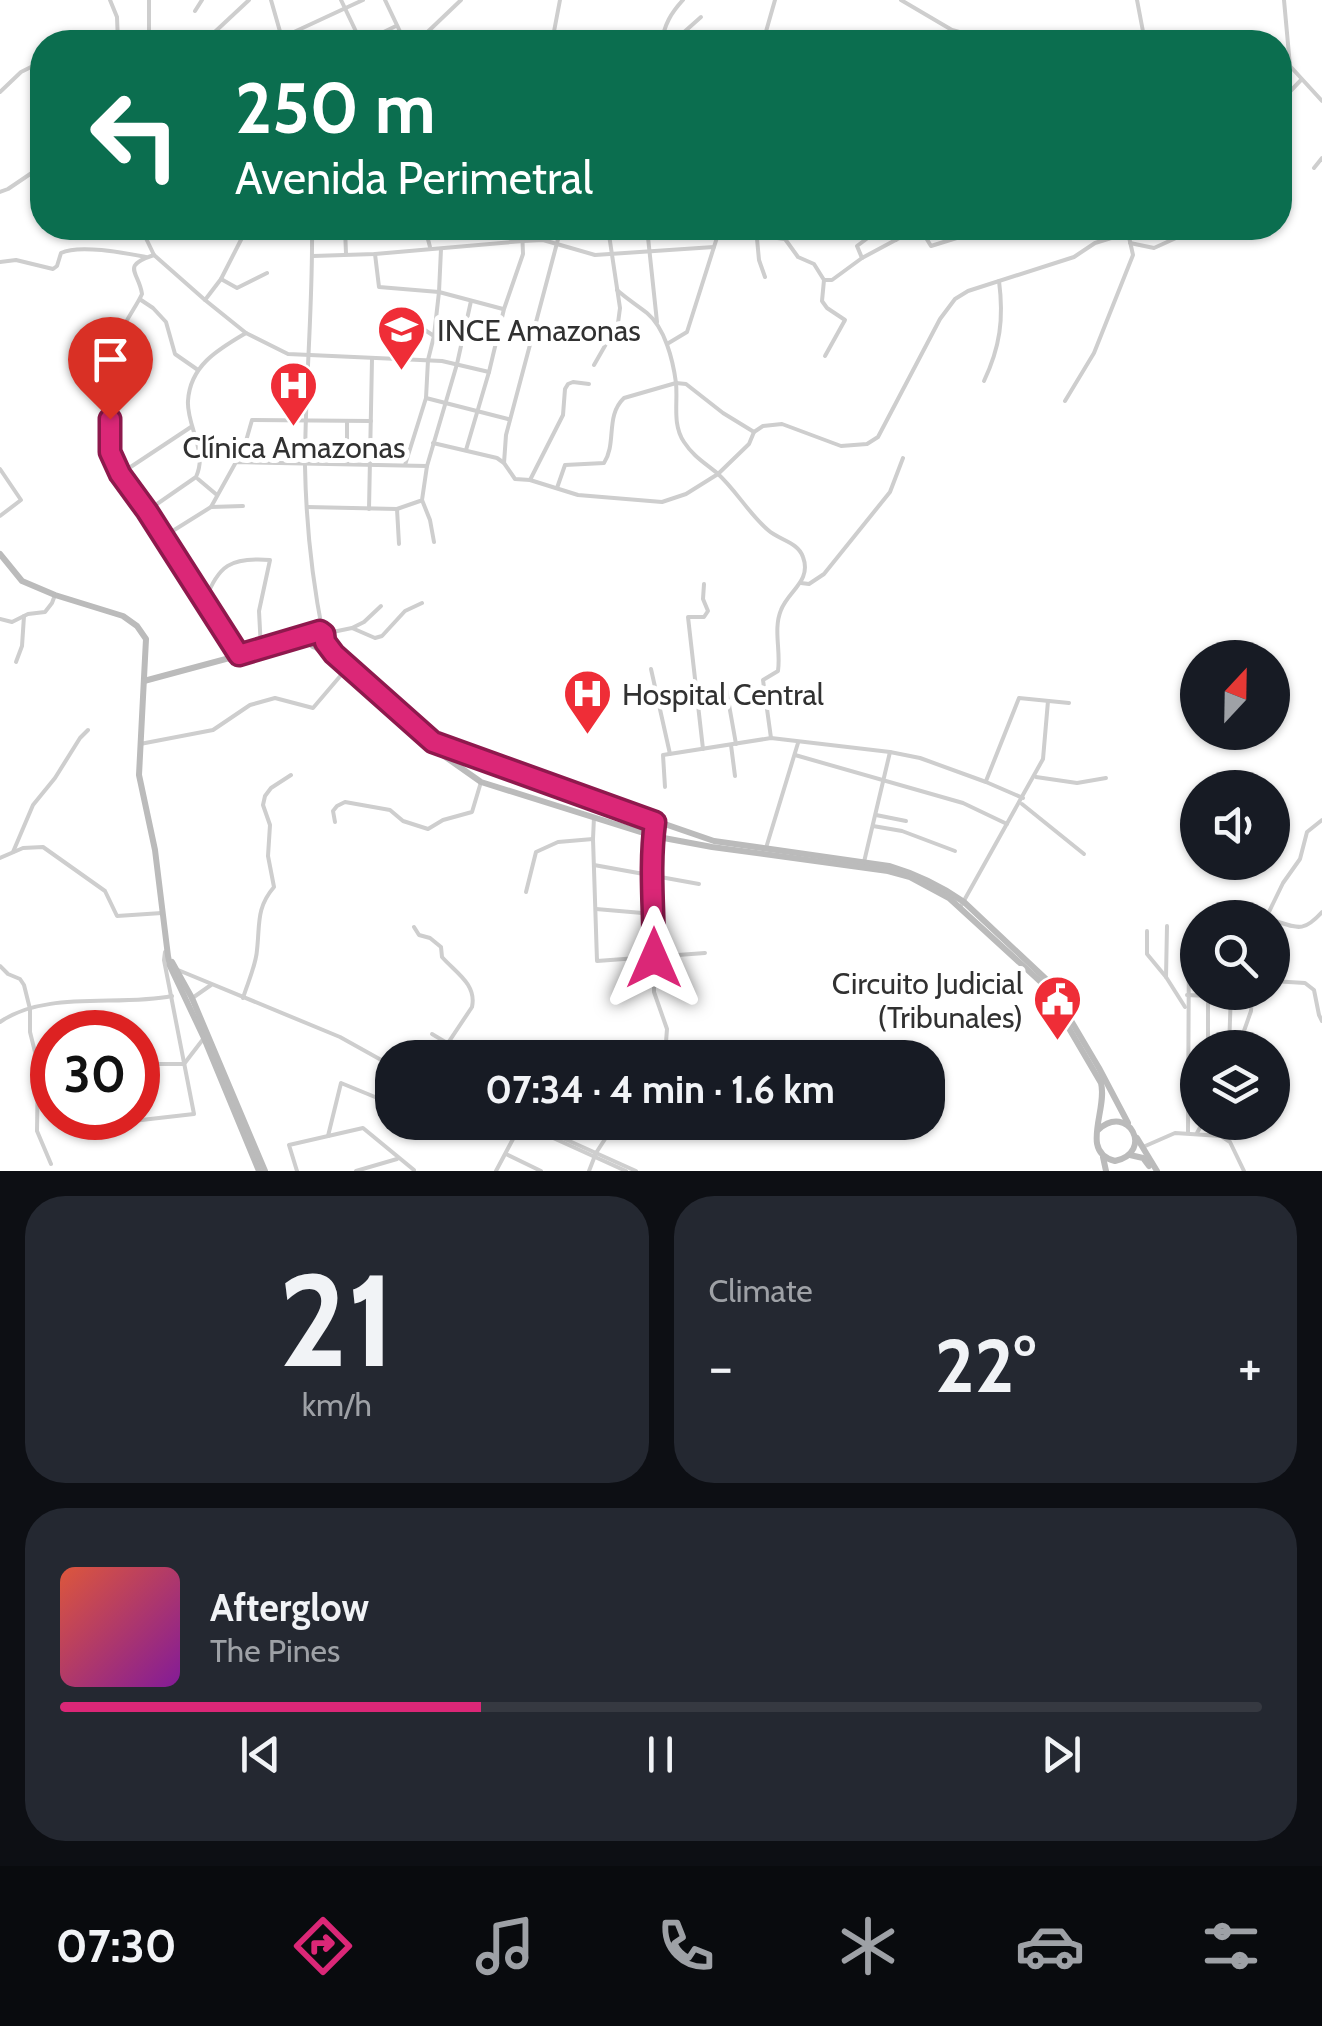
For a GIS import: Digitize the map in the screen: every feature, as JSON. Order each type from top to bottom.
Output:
[{"type":"main road","points":[[0,554],[22,582],[123,616],[137,626],[146,640],[140,788],[155,850],[165,943],[262,1171]]},
{"type":"main road","points":[[144,681],[319,635]]},
{"type":"main road","points":[[315,647],[319,635]]},
{"type":"main road","points":[[319,635],[309,641],[427,744],[482,782],[653,836],[766,850]]},
{"type":"main road","points":[[319,635],[350,669],[433,742],[714,842],[912,872],[963,904],[1047,980],[1155,1171]]},
{"type":"main road","points":[[293,640],[315,647]]},
{"type":"main road","points":[[963,904],[1043,984],[1101,1083],[1104,1096],[1096,1144],[1106,1171]]},
{"type":"main road","points":[[190,1000],[262,1171]]},
{"type":"main road","points":[[1098,1130],[1115,1121],[1132,1129],[1136,1142],[1120,1169]]},
{"type":"main road","points":[[1102,1156],[1116,1161],[1129,1156],[1143,1158],[1155,1171]]},
{"type":"street","points":[[110,0],[118,30]]},
{"type":"street","points":[[148,0],[149,30]]},
{"type":"street","points":[[196,11],[202,0]]},
{"type":"street","points":[[217,30],[249,0]]},
{"type":"street","points":[[270,0],[279,30]]},
{"type":"street","points":[[341,0],[356,30]]},
{"type":"street","points":[[302,30],[364,0]]},
{"type":"street","points":[[384,0],[398,30]]},
{"type":"street","points":[[430,30],[461,0]]},
{"type":"street","points":[[554,30],[560,0]]},
{"type":"street","points":[[664,30],[683,0]]},
{"type":"street","points":[[767,30],[776,0]]},
{"type":"street","points":[[901,0],[952,30]]},
{"type":"street","points":[[1137,0],[1143,30]]},
{"type":"street","points":[[1284,0],[1287,30]]},
{"type":"street","points":[[687,30],[702,16]]},
{"type":"street","points":[[388,30],[396,26]]},
{"type":"street","points":[[0,92],[30,68]]},
{"type":"street","points":[[1292,69],[1322,101]]},
{"type":"street","points":[[1292,89],[1301,80]]},
{"type":"street","points":[[1314,168],[1322,158]]},
{"type":"street","points":[[0,192],[30,174]]},
{"type":"street","points":[[147,240],[154,255],[205,300],[246,333],[288,354],[428,360],[490,372]]},
{"type":"street","points":[[205,300],[241,240]]},
{"type":"street","points":[[312,240],[306,507],[319,635],[352,628],[381,606]]},
{"type":"street","points":[[345,240],[346,254]]},
{"type":"street","points":[[428,240],[430,249]]},
{"type":"street","points":[[312,256],[524,240],[543,240],[595,255],[714,248]]},
{"type":"street","points":[[466,450],[524,240]]},
{"type":"street","points":[[504,463],[506,435],[557,240]]},
{"type":"street","points":[[594,365],[618,323],[620,308],[609,240]]},
{"type":"street","points":[[648,240],[657,325]]},
{"type":"street","points":[[667,344],[687,332],[716,240]]},
{"type":"street","points":[[757,240],[765,277]]},
{"type":"street","points":[[785,240],[798,257],[814,264],[824,280],[822,301],[844,320],[824,356]]},
{"type":"street","points":[[862,258],[857,246],[866,240]]},
{"type":"street","points":[[824,280],[832,280],[896,240]]},
{"type":"street","points":[[927,240],[931,246],[950,240]]},
{"type":"street","points":[[432,443],[497,458],[515,479],[578,495],[662,502],[686,494],[718,474],[763,426],[782,424],[842,446],[868,444],[878,437],[955,299],[968,291],[1074,257],[1103,240]]},
{"type":"street","points":[[1064,402],[1094,353],[1133,255],[1130,240]]},
{"type":"street","points":[[1130,243],[1154,248],[1172,240]]},
{"type":"street","points":[[0,262],[16,260],[52,269],[61,253],[70,248],[146,258]]},
{"type":"street","points":[[406,465],[426,398],[441,248]]},
{"type":"street","points":[[375,254],[379,287],[439,292],[504,309]]},
{"type":"street","points":[[154,255],[134,268],[142,288],[122,331],[117,355],[127,379],[110,419],[110,452],[120,474],[239,655]]},
{"type":"street","points":[[220,279],[237,288],[268,273]]},
{"type":"street","points":[[984,381],[996,357],[1003,309],[999,282]]},
{"type":"street","points":[[617,290],[649,314],[667,344],[676,382],[677,426],[683,440],[765,528],[798,547],[804,558],[806,571],[801,583],[784,602],[777,622],[778,670],[763,680],[771,738]]},
{"type":"street","points":[[140,298],[166,322],[175,354],[198,370]]},
{"type":"street","points":[[434,542],[422,500],[427,466],[471,301]]},
{"type":"street","points":[[393,320],[410,322],[434,336]]},
{"type":"street","points":[[147,511],[196,477],[201,456],[187,405],[198,370],[216,351],[246,333]]},
{"type":"street","points":[[369,509],[372,360]]},
{"type":"street","points":[[530,480],[563,415],[564,389],[573,382],[589,384]]},
{"type":"street","points":[[557,488],[565,465],[608,460],[618,404],[624,398],[676,382],[686,384],[723,414],[754,432]]},
{"type":"street","points":[[426,398],[510,420]]},
{"type":"street","points":[[240,462],[252,420],[371,421]]},
{"type":"street","points":[[347,422],[347,464]]},
{"type":"street","points":[[120,474],[193,426]]},
{"type":"street","points":[[801,583],[810,584],[824,574],[890,492],[903,458]]},
{"type":"street","points":[[212,507],[236,462],[427,466]]},
{"type":"street","points":[[0,469],[21,500],[0,516]]},
{"type":"street","points":[[196,477],[217,495]]},
{"type":"street","points":[[306,507],[398,509],[422,500]]},
{"type":"street","points":[[163,537],[212,507],[243,506]]},
{"type":"street","points":[[398,509],[399,544]]},
{"type":"street","points":[[205,601],[212,580],[225,565],[252,558],[270,560],[259,611],[261,649]]},
{"type":"street","points":[[703,749],[688,617],[704,618],[708,611],[703,599],[704,584]]},
{"type":"street","points":[[0,619],[12,622],[45,612],[55,595]]},
{"type":"street","points":[[352,628],[375,638],[382,636],[405,610],[422,603]]},
{"type":"street","points":[[16,662],[22,646],[24,616]]},
{"type":"street","points":[[651,669],[670,754]]},
{"type":"street","points":[[140,744],[213,730],[250,705],[275,698],[314,708],[344,672]]},
{"type":"street","points":[[726,688],[736,776]]},
{"type":"street","points":[[986,782],[1018,698],[1069,703]]},
{"type":"street","points":[[963,904],[1043,759],[1048,701]]},
{"type":"street","points":[[13,852],[33,805],[88,730]]},
{"type":"street","points":[[665,787],[663,755],[771,738],[890,752],[920,758],[986,782],[1021,800],[1084,854]]},
{"type":"street","points":[[766,850],[798,742]]},
{"type":"street","points":[[864,864],[890,752]]},
{"type":"street","points":[[795,755],[963,803],[1007,824]]},
{"type":"street","points":[[244,998],[257,952],[257,928],[264,898],[274,887],[265,796],[291,775]]},
{"type":"street","points":[[1034,777],[1077,783],[1106,778]]},
{"type":"street","points":[[335,822],[333,811],[345,802],[390,810],[404,821],[428,830],[443,820],[472,812],[482,782]]},
{"type":"street","points":[[876,816],[906,821]]},
{"type":"street","points":[[594,817],[597,961],[705,953]]},
{"type":"street","points":[[1274,900],[1300,859],[1306,832],[1322,820]]},
{"type":"street","points":[[655,822],[651,876],[654,992],[666,1029],[664,1040]]},
{"type":"street","points":[[873,826],[924,838],[955,851]]},
{"type":"street","points":[[526,892],[536,852],[558,842],[592,840]]},
{"type":"street","points":[[0,858],[30,846],[43,847],[105,892],[117,916],[162,913]]},
{"type":"street","points":[[594,865],[699,884]]},
{"type":"street","points":[[596,909],[654,914]]},
{"type":"street","points":[[1290,925],[1302,929],[1310,926],[1322,912]]},
{"type":"street","points":[[1166,976],[1167,926]]},
{"type":"street","points":[[414,927],[419,935],[441,947],[442,957],[469,985],[474,997],[449,1040]]},
{"type":"street","points":[[1147,931],[1147,954],[1188,1011],[1188,1030]]},
{"type":"street","points":[[160,1118],[194,1114],[164,960],[165,943]]},
{"type":"street","points":[[0,966],[20,980],[30,1009]]},
{"type":"street","points":[[173,967],[340,1037],[375,1057]]},
{"type":"street","points":[[1290,983],[1305,983],[1314,990],[1322,1021]]},
{"type":"street","points":[[190,1000],[211,985]]},
{"type":"street","points":[[1,1020],[30,1009],[75,1000],[142,1001],[172,996]]},
{"type":"street","points":[[432,1034],[442,1040]]},
{"type":"street","points":[[184,1064],[204,1038]]},
{"type":"street","points":[[160,1064],[184,1064]]},
{"type":"street","points":[[328,1136],[341,1083],[375,1097]]},
{"type":"street","points":[[297,1171],[289,1146],[363,1128],[414,1170]]},
{"type":"street","points":[[1143,1147],[1180,1133]]},
{"type":"street","points":[[41,1140],[51,1164]]},
{"type":"street","points":[[496,1171],[513,1140]]},
{"type":"street","points":[[561,1140],[636,1171]]},
{"type":"street","points":[[588,1171],[605,1140]]},
{"type":"street","points":[[1227,1140],[1244,1171]]},
{"type":"street","points":[[506,1154],[541,1171]]},
{"type":"street","points":[[595,1155],[626,1171]]},
{"type":"street","points":[[356,1171],[398,1159]]},
{"type":"place","name":"INCE Amazonas","points":[[402,372]]},
{"type":"place","name":"Clínica Amazonas","points":[[294,428]]},
{"type":"place","name":"Hospital Central","points":[[587,736]]},
{"type":"place","name":"Circuito Judicial (Tribunales)","points":[[1058,1042]]},
{"type":"route","points":[[110,419],[110,452],[120,474],[239,655],[320,631],[334,654],[433,742],[655,822],[651,876],[654,958]]}]
